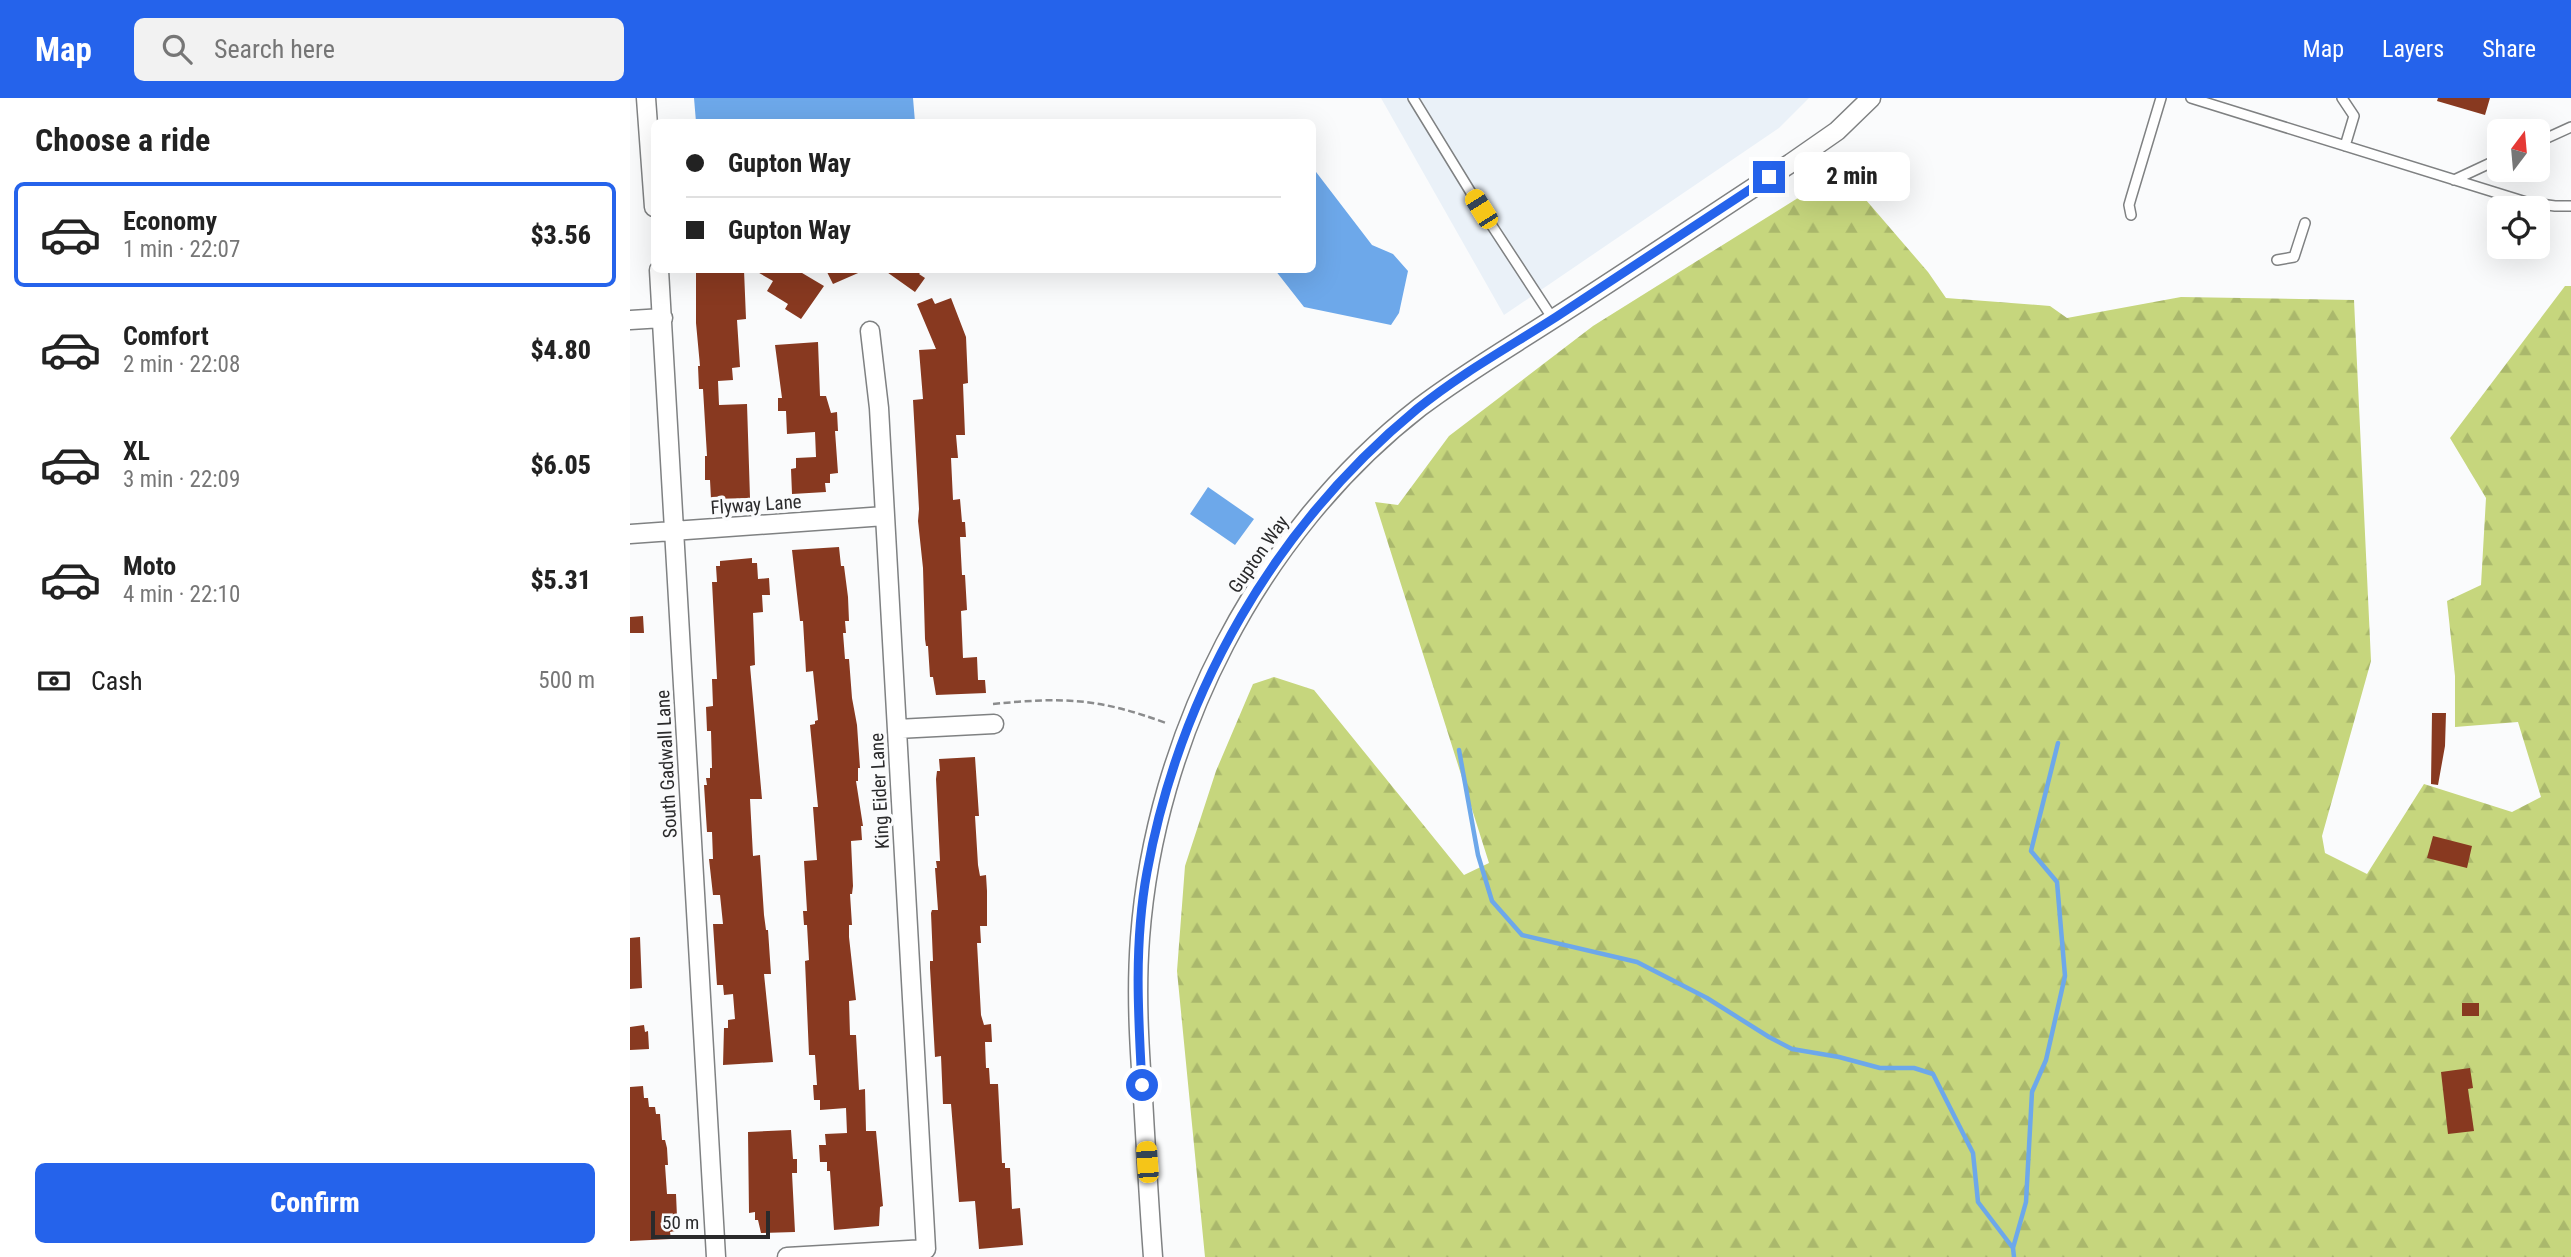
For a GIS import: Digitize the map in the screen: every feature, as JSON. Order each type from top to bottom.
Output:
[{"type":"street","name":"Gupton Way","points":[[1153,1257],[1137,1008],[1139,940],[1146,873],[1176,757],[1200,693],[1230,633],[1259,585],[1292,538],[1335,488],[1372,449],[1419,408],[1478,366],[1837,131],[1871,98]]},
{"type":"street","points":[[641,101],[651,183]]},
{"type":"street","name":"South Gadwall Lane","points":[[659,273],[716,1257]]},
{"type":"street","points":[[630,320],[663,317]]},
{"type":"street","name":"King Eider Lane","points":[[787,1257],[926,1249],[879,408],[870,331]]},
{"type":"street","name":"Flyway Lane","points":[[630,534],[885,516]]},
{"type":"street","points":[[897,729],[994,724]]},
{"type":"lane","points":[[1414,98],[1481,209],[1553,319]]},
{"type":"lane","points":[[2131,215],[2129,205],[2161,98]]},
{"type":"lane","points":[[2191,98],[2526,202],[2571,206]]},
{"type":"lane","points":[[2342,98],[2354,116],[2345,146]]},
{"type":"lane","points":[[2550,137],[2571,127]]},
{"type":"lane","points":[[2454,180],[2487,165]]},
{"type":"lane","points":[[2277,260],[2294,257],[2305,223]]},
{"type":"path","points":[[993,704],[1046,699],[1093,701],[1134,711],[1166,723]]},
{"type":"shaded area","points":[[1381,98],[1809,98],[1779,128],[1504,315]]},
{"type":"green space","points":[[1841,171],[1928,272],[1946,298],[2050,306],[2067,318],[2181,297],[2354,300],[2371,661],[2322,836],[2325,853],[2367,874],[2424,784],[2512,812],[2541,797],[2518,722],[2455,727],[2455,676],[2447,601],[2481,585],[2486,498],[2450,438],[2565,286],[2571,286],[2571,1257],[1205,1257],[1177,971],[1185,866],[1216,771],[1253,684],[1274,677],[1314,690],[1464,875],[1489,863],[1375,502],[1398,505],[1449,436],[1593,326]]},
{"type":"water","points":[[694,98],[913,98],[915,119],[696,119]]},
{"type":"water","points":[[1316,172],[1372,245],[1393,254],[1408,271],[1399,313],[1391,325],[1304,307],[1277,273],[1316,273]]},
{"type":"water","points":[[1208,487],[1254,519],[1235,545],[1190,514]]},
{"type":"building","points":[[2438,98],[2490,98],[2485,115],[2437,101]]},
{"type":"building","points":[[696,273],[744,273],[746,319],[737,320],[740,367],[732,368],[733,380],[718,381],[719,405],[747,404],[750,498],[711,499],[710,480],[705,480],[707,456],[703,389],[699,389]]},
{"type":"building","points":[[759,273],[802,273],[824,286],[801,319],[785,309],[788,304],[767,291],[773,281]]},
{"type":"building","points":[[828,273],[858,273],[833,284]]},
{"type":"building","points":[[888,273],[920,273],[925,278],[915,292]]},
{"type":"building","points":[[932,298],[935,304],[951,298],[966,337],[968,383],[963,384],[965,435],[956,435],[958,458],[951,458],[953,500],[960,499],[966,537],[960,537],[967,610],[961,611],[963,658],[977,657],[978,680],[985,680],[986,693],[936,695],[933,677],[930,677],[925,639],[913,400],[923,399],[919,350],[936,349],[917,304]]},
{"type":"building","points":[[818,342],[820,396],[826,396],[831,413],[837,412],[838,431],[835,431],[838,473],[830,474],[830,483],[825,483],[826,492],[792,494],[791,469],[796,468],[796,458],[816,457],[815,432],[787,434],[786,411],[778,411],[778,398],[782,398],[775,345]]},
{"type":"building","points":[[839,547],[848,597],[849,621],[845,621],[846,633],[843,633],[857,725],[860,768],[856,781],[863,826],[862,840],[851,841],[853,886],[850,894],[852,925],[849,925],[849,937],[856,1000],[849,1001],[850,1035],[856,1035],[859,1090],[865,1089],[866,1131],[876,1131],[883,1206],[880,1207],[879,1226],[834,1230],[830,1171],[827,1171],[827,1162],[820,1162],[819,1145],[826,1145],[825,1134],[847,1133],[846,1108],[820,1110],[820,1100],[814,1100],[813,1085],[817,1085],[815,1055],[809,1055],[805,961],[809,960],[807,925],[804,925],[803,911],[807,911],[804,861],[817,860],[813,807],[818,807],[810,725],[818,720],[813,671],[806,672],[803,621],[800,621],[792,550]]},
{"type":"building","points":[[752,558],[752,563],[757,563],[758,579],[769,578],[770,595],[762,595],[763,612],[753,613],[755,665],[750,666],[762,799],[750,799],[753,856],[760,855],[764,915],[768,930],[771,974],[764,974],[773,1062],[723,1065],[724,1028],[728,1028],[728,1020],[735,1019],[733,994],[724,995],[723,985],[717,985],[713,924],[723,924],[720,895],[713,895],[709,859],[713,859],[712,832],[707,832],[704,785],[707,785],[706,778],[710,778],[712,768],[711,731],[707,731],[706,707],[713,706],[712,679],[717,679],[712,582],[717,582],[716,566],[720,566],[720,561]]},
{"type":"building","points":[[643,616],[644,633],[630,633],[630,617]]},
{"type":"building","points":[[2432,713],[2446,713],[2445,746],[2438,785],[2431,784]]},
{"type":"building","points":[[975,757],[979,816],[975,816],[978,865],[980,876],[986,875],[987,891],[987,926],[980,926],[981,943],[977,943],[981,1015],[984,1025],[991,1024],[992,1042],[985,1042],[986,1068],[989,1068],[990,1084],[998,1084],[1002,1163],[1005,1163],[1005,1168],[1010,1168],[1012,1209],[1020,1208],[1023,1245],[979,1249],[975,1201],[959,1202],[951,1104],[943,1104],[941,1056],[935,1057],[930,968],[930,961],[933,961],[931,913],[932,910],[938,910],[935,868],[936,861],[940,861],[936,779],[937,771],[940,771],[939,759]]},
{"type":"building","points":[[2433,836],[2472,846],[2467,868],[2427,858]]},
{"type":"building","points":[[640,937],[642,988],[630,989],[630,938]]},
{"type":"building","points":[[2462,1003],[2479,1003],[2479,1016],[2462,1016]]},
{"type":"building","points":[[644,1025],[645,1032],[648,1031],[649,1049],[630,1050],[630,1027]]},
{"type":"building","points":[[2470,1068],[2473,1088],[2468,1089],[2474,1131],[2448,1134],[2441,1072]]},
{"type":"building","points":[[643,1086],[644,1098],[648,1098],[649,1107],[655,1107],[656,1114],[660,1114],[662,1140],[665,1140],[667,1148],[667,1194],[676,1194],[677,1217],[674,1218],[675,1231],[670,1232],[671,1239],[630,1241],[630,1087]]},
{"type":"building","points":[[791,1130],[793,1159],[797,1159],[797,1173],[792,1173],[795,1232],[761,1233],[758,1220],[755,1220],[755,1212],[749,1213],[748,1132]]},
{"type":"waterway","points":[[2014,1257],[2013,1248],[2026,1202],[2032,1092],[2046,1060],[2065,976],[2057,882],[2031,851],[2058,743]]},
{"type":"waterway","points":[[1459,750],[1478,855],[1492,901],[1522,935],[1637,962],[1707,998],[1792,1049],[1880,1068],[1914,1068],[1933,1074],[1973,1153],[1978,1202],[2013,1248]]},
{"type":"route","points":[[1142,1085],[1137,1008],[1139,940],[1146,873],[1176,757],[1200,693],[1230,633],[1259,585],[1292,538],[1335,488],[1372,449],[1419,408],[1478,366],[1769,177]]}]
